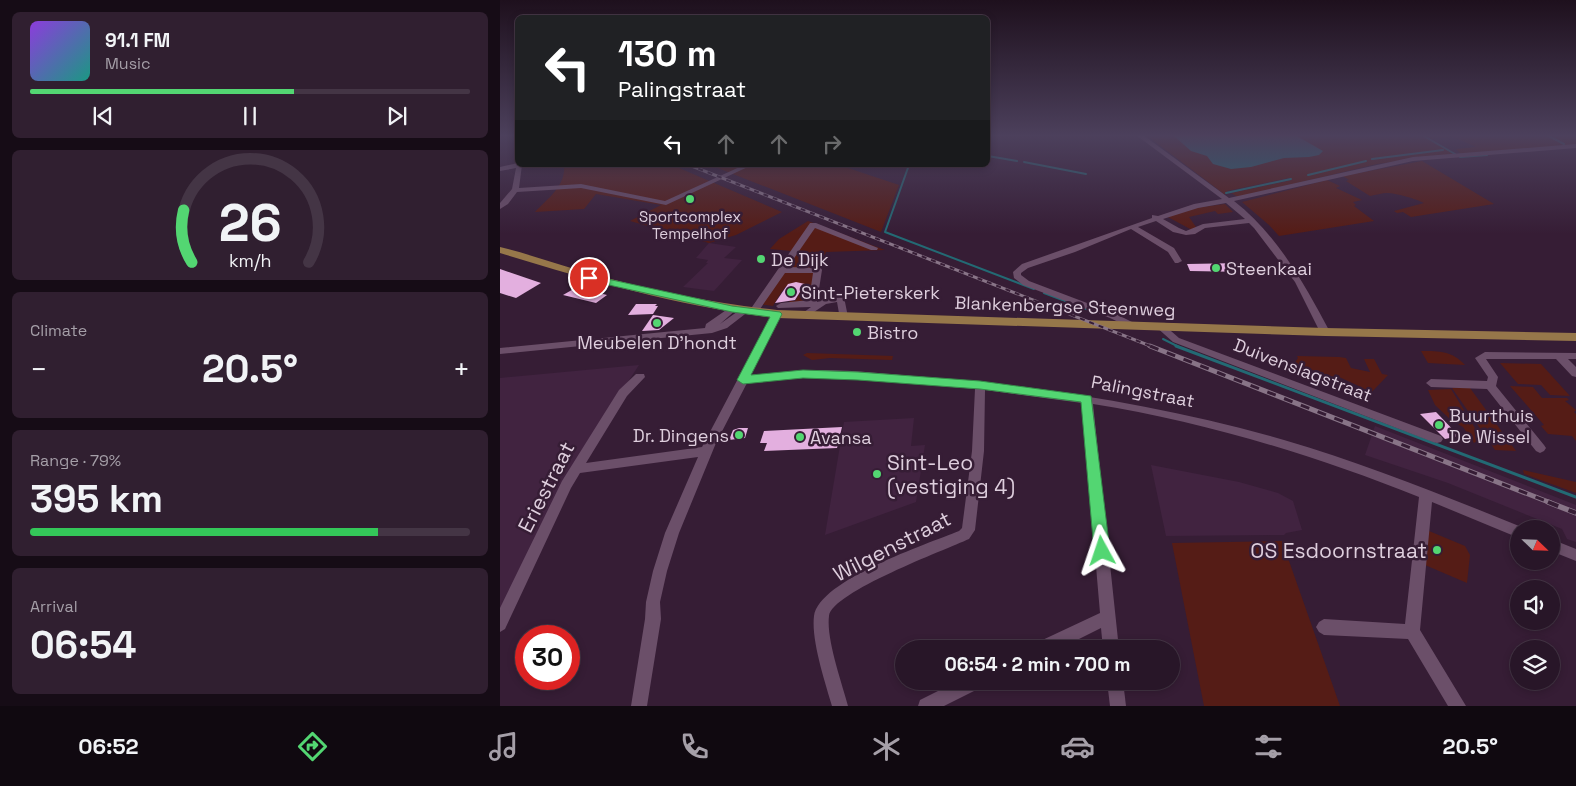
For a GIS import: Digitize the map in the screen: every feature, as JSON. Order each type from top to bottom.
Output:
[{"type":"main road","name":"Blankenbergse Steenweg","points":[[500,250],[608,283],[744,311],[780,309],[805,315],[1325,332],[1576,337]]},
{"type":"street","points":[[500,207],[516,190],[519,168]]},
{"type":"street","points":[[516,190],[581,186],[666,203],[743,168]]},
{"type":"street","points":[[1183,168],[1251,220],[1292,271],[1304,290],[1325,332]]},
{"type":"street","points":[[1131,325],[1113,316],[1026,283],[1017,276],[1020,269],[1155,217],[1197,206],[1228,201],[1374,168]]},
{"type":"street","points":[[1155,217],[1180,232],[1189,232],[1197,228],[1230,222],[1251,220]]},
{"type":"street","points":[[758,307],[813,225],[874,248]]},
{"type":"street","points":[[1132,226],[1171,250],[1178,261]]},
{"type":"street","points":[[639,706],[660,571],[672,534],[707,450],[780,309],[810,304],[813,300],[818,270],[782,270]]},
{"type":"street","points":[[805,315],[823,302],[841,298],[842,316]]},
{"type":"street","points":[[684,332],[713,325],[732,309]]},
{"type":"street","points":[[500,351],[712,330],[724,326],[744,311]]},
{"type":"street","name":"Duivenslagstraat","points":[[1160,326],[1176,340],[1437,439]]},
{"type":"street","points":[[1540,448],[1491,387],[1493,376],[1480,360],[1482,356],[1576,356]]},
{"type":"street","points":[[1559,356],[1576,373]]},
{"type":"street","name":"Palingstraat","points":[[743,380],[803,374],[858,376],[980,385],[1087,399],[1182,418],[1252,435],[1364,471],[1510,528]]},
{"type":"street","name":"Eriestraat","points":[[500,624],[575,469],[623,393],[640,377]]},
{"type":"street","points":[[1431,383],[1491,385]]},
{"type":"street","name":"Wilgenstraat","points":[[840,706],[820,627],[822,610],[835,597],[860,582],[898,562],[964,535],[968,530],[978,451],[980,385]]},
{"type":"street","points":[[1087,399],[1111,640]]},
{"type":"street","points":[[575,469],[707,450]]},
{"type":"street","points":[[1426,494],[1412,632],[1458,706]]},
{"type":"street","points":[[1560,549],[1576,555]]},
{"type":"street","points":[[1061,640],[1108,617]]},
{"type":"street","points":[[1324,627],[1412,632]]},
{"type":"street","points":[[926,706],[958,690]]},
{"type":"street","points":[[1116,690],[1118,706]]},
{"type":"shaded area","name":"Sportcomplex Tempelhof","points":[[564,168],[679,168],[782,212],[736,235],[709,243],[630,221],[661,205],[596,194],[584,209],[535,212],[555,191]]},
{"type":"shaded area","name":"Sportcomplex Tempelhof","points":[[718,168],[848,168],[899,185],[881,232]]},
{"type":"shaded area","points":[[1190,168],[1360,168],[1238,197],[1231,193],[1292,180],[1289,178],[1227,191],[1228,194],[1224,194]]},
{"type":"shaded area","points":[[1385,168],[1434,168],[1494,204],[1411,217],[1403,212],[1397,213],[1394,211],[1424,203],[1391,193],[1370,196],[1346,181],[1349,180],[1343,176]]},
{"type":"shaded area","points":[[1327,180],[1340,186],[1336,188],[1362,200],[1353,202],[1356,205],[1354,206],[1374,221],[1279,236],[1242,202]]},
{"type":"shaded area","points":[[1225,204],[1233,212],[1218,214],[1215,211],[1189,217],[1196,227],[1192,230],[1166,216],[1195,208]]},
{"type":"shaded area","points":[[808,221],[885,250],[826,252],[819,268],[821,268],[817,300],[787,305],[790,301],[795,301],[804,285],[793,283],[789,284],[782,291],[773,306],[758,304],[791,251],[770,249],[779,239]]},
{"type":"shaded area","points":[[709,243],[736,247],[724,258],[742,260],[714,291],[683,287],[708,263],[706,263],[708,260],[696,258]]},
{"type":"shaded area","points":[[1421,351],[1450,354],[1465,365],[1428,363]]},
{"type":"shaded area","points":[[807,353],[893,356],[892,360],[830,358],[812,360],[803,355]]},
{"type":"shaded area","points":[[1297,356],[1346,358],[1351,368],[1370,372],[1364,359],[1374,359],[1382,374],[1388,375],[1368,396],[1362,394],[1363,391],[1359,388],[1361,387],[1337,376],[1336,378],[1294,364],[1298,358]]},
{"type":"shaded area","points":[[1500,363],[1541,364],[1570,396],[1550,395],[1541,385],[1518,384]]},
{"type":"shaded area","points":[[639,365],[571,469],[500,613],[500,378]]},
{"type":"shaded area","points":[[1510,386],[1533,387],[1542,398],[1567,398],[1569,400],[1565,401],[1576,410],[1574,412],[1576,414],[1576,441],[1572,436],[1548,434],[1541,426],[1544,425]]},
{"type":"shaded area","points":[[1452,388],[1470,388],[1516,451],[1495,450]]},
{"type":"shaded area","points":[[1451,389],[1481,438],[1474,443],[1463,427],[1452,421],[1435,405],[1428,390]]},
{"type":"shaded area","name":"Sint-Leo (vestiging 4)","points":[[914,418],[911,446],[925,445],[916,502],[825,535],[844,422]]},
{"type":"shaded area","points":[[1375,426],[1576,505],[1576,542],[1567,539],[1560,528],[1560,520],[1540,520],[1448,483],[1365,455]]},
{"type":"shaded area","points":[[1151,465],[1239,482],[1278,493],[1293,501],[1302,530],[1284,535],[1166,536]]},
{"type":"shaded area","points":[[1523,470],[1576,482],[1576,493],[1524,474]]},
{"type":"shaded area","points":[[1429,531],[1465,546],[1470,555],[1467,583],[1425,565]]},
{"type":"shaded area","points":[[1282,541],[1340,706],[1204,706],[1172,543]]},
{"type":"building","name":"Steenkaai","points":[[1241,263],[1245,272],[1190,271],[1187,264]]},
{"type":"building","points":[[500,269],[541,283],[516,298],[500,293]]},
{"type":"building","name":"Sint-Pieterskerk","points":[[796,282],[805,284],[795,300],[775,303],[788,284]]},
{"type":"building","points":[[577,287],[607,295],[596,303],[563,295]]},
{"type":"building","points":[[636,304],[657,304],[655,306],[658,306],[653,314],[628,315]]},
{"type":"building","name":"Meubelen D'hondt","points":[[653,315],[674,318],[659,330],[642,331]]},
{"type":"building","name":"Buurthuis De Wissel","points":[[1436,412],[1459,436],[1445,439],[1420,414]]},
{"type":"building","name":"Avansa","points":[[842,427],[837,448],[764,451],[767,443],[760,443],[764,431]]},
{"type":"building","name":"Dr. Dingens","points":[[748,428],[745,438],[729,440],[733,430]]},
{"type":"waterway","points":[[908,168],[885,232],[1034,289]]},
{"type":"waterway","points":[[1055,168],[1086,174]]},
{"type":"waterway","points":[[1308,175],[1337,168]]},
{"type":"waterway","points":[[1226,193],[1291,179]]},
{"type":"waterway","points":[[1044,293],[1089,310]]},
{"type":"waterway","points":[[1163,339],[1179,347]]},
{"type":"waterway","points":[[1176,346],[1576,497]]},
{"type":"railway","points":[[697,168],[1153,347]]},
{"type":"railway","points":[[1150,346],[1551,503]]},
{"type":"railway","points":[[1548,502],[1576,513]]},
{"type":"place","name":"Sportcomplex Tempelhof","points":[[690,199]]},
{"type":"place","name":"De Dijk","points":[[761,259]]},
{"type":"place","name":"Steenkaai","points":[[1216,268]]},
{"type":"place","name":"Sint-Pieterskerk","points":[[791,292]]},
{"type":"place","name":"Meubelen D'hondt","points":[[657,323]]},
{"type":"place","name":"Bistro","points":[[857,332]]},
{"type":"place","name":"Buurthuis De Wissel","points":[[1439,425]]},
{"type":"place","name":"Dr. Dingens","points":[[739,435]]},
{"type":"place","name":"Avansa","points":[[800,437]]},
{"type":"place","name":"Sint-Leo (vestiging 4)","points":[[877,474]]},
{"type":"place","name":"OS Esdoornstraat","points":[[1437,550]]},
{"type":"route","points":[[589,278],[732,309],[776,314],[743,380],[803,374],[858,376],[980,385],[1087,399],[1102,551]]}]
